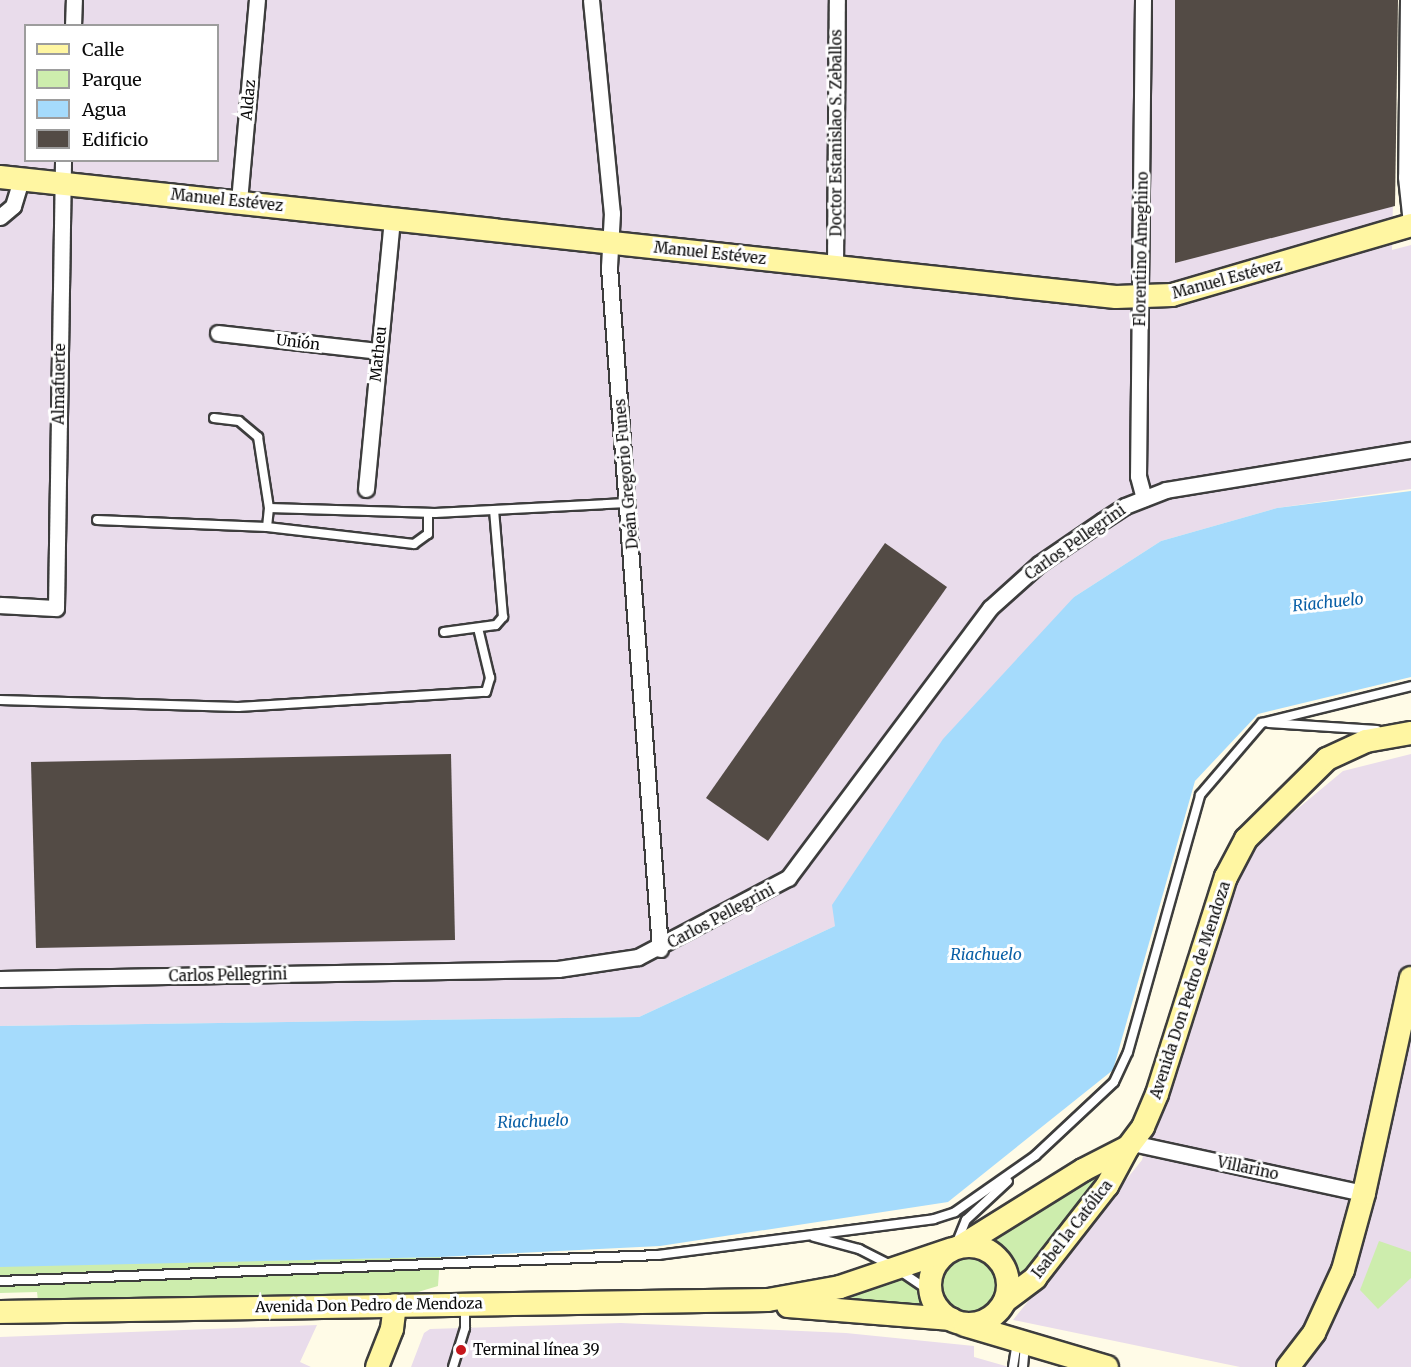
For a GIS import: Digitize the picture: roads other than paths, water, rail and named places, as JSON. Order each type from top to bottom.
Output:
[{"type":"main road","name":"Manuel Estévez","points":[[11,178],[835,267],[1140,297],[1190,291],[1411,224]]},
{"type":"main road","name":"Avenida Don Pedro de Mendoza","points":[[738,1302],[799,1296],[897,1269],[956,1248],[1083,1170],[1130,1145],[1157,1095],[1226,877],[1246,839],[1327,759],[1366,741],[1411,732]]},
{"type":"main road","points":[[1288,1367],[1314,1333],[1334,1295],[1364,1193],[1411,978]]},
{"type":"main road","name":"Isabel la Católica","points":[[1005,1302],[1035,1278],[1107,1186],[1130,1145]]},
{"type":"main road","points":[[1025,1344],[1008,1321],[1005,1302],[1008,1275],[998,1258],[981,1247],[956,1248],[934,1267],[930,1291],[937,1307],[955,1321],[1077,1363],[1107,1367]]},
{"type":"main road","name":"Avenida Don Pedro de Mendoza","points":[[6,1310],[465,1303],[738,1302],[955,1321]]},
{"type":"main road","points":[[955,1321],[985,1321],[1005,1302]]},
{"type":"main road","points":[[377,1367],[392,1329],[395,1305]]},
{"type":"street","points":[[73,24],[74,0]]},
{"type":"street","name":"Aldaz","points":[[239,201],[257,0]]},
{"type":"street","name":"Deán Gregorio Funes","points":[[591,0],[612,213],[609,267],[629,503],[660,949]]},
{"type":"street","name":"Doctor Estanislao S. Zeballos","points":[[835,267],[837,0]]},
{"type":"street","name":"Florentino Ameghino","points":[[1143,0],[1138,476],[1144,498]]},
{"type":"street","points":[[1408,0],[1407,177],[1411,224]]},
{"type":"street","name":"Almafuerte","points":[[0,605],[56,608],[63,162]]},
{"type":"street","points":[[0,217],[13,206],[11,178]]},
{"type":"street","name":"Matheu","points":[[366,489],[392,220]]},
{"type":"street","name":"Unión","points":[[218,333],[379,351]]},
{"type":"street","name":"Carlos Pellegrini","points":[[0,979],[558,969],[614,963],[660,949],[788,878],[990,608],[1058,550],[1144,498],[1188,485],[1411,450]]},
{"type":"street","name":"Villarino","points":[[1130,1145],[1364,1193]]},
{"type":"lane","points":[[214,418],[239,421],[258,437],[269,508],[267,526]]},
{"type":"lane","points":[[269,508],[428,513],[629,503]]},
{"type":"lane","points":[[444,632],[496,626],[503,617],[494,510]]},
{"type":"lane","points":[[97,520],[267,526],[414,544],[428,534],[428,513]]},
{"type":"lane","points":[[0,700],[238,707],[486,692],[490,678],[478,627]]},
{"type":"lane","points":[[956,1248],[970,1216],[1109,1088],[1121,1069],[1200,795],[1262,723],[1411,686]]},
{"type":"lane","points":[[1262,723],[1411,732]]},
{"type":"lane","points":[[0,1281],[658,1255],[945,1216],[967,1205],[1035,1156]]},
{"type":"lane","points":[[810,1236],[859,1249],[897,1269],[930,1291]]},
{"type":"lane","points":[[453,1367],[465,1328],[465,1303]]},
{"type":"lane","points":[[1013,1367],[1025,1344]]},
{"type":"lane","points":[[1023,1367],[1025,1344]]},
{"type":"water","name":"Riachuelo","points":[[1411,491],[1411,677],[1258,714],[1195,781],[1113,1070],[948,1202],[660,1246],[440,1257],[0,1267],[0,1026],[639,1017],[835,926],[832,905],[943,739],[1074,597],[1161,541],[1277,508]]},
{"type":"place","name":"Terminal línea 39","points":[[461,1350]]}]
